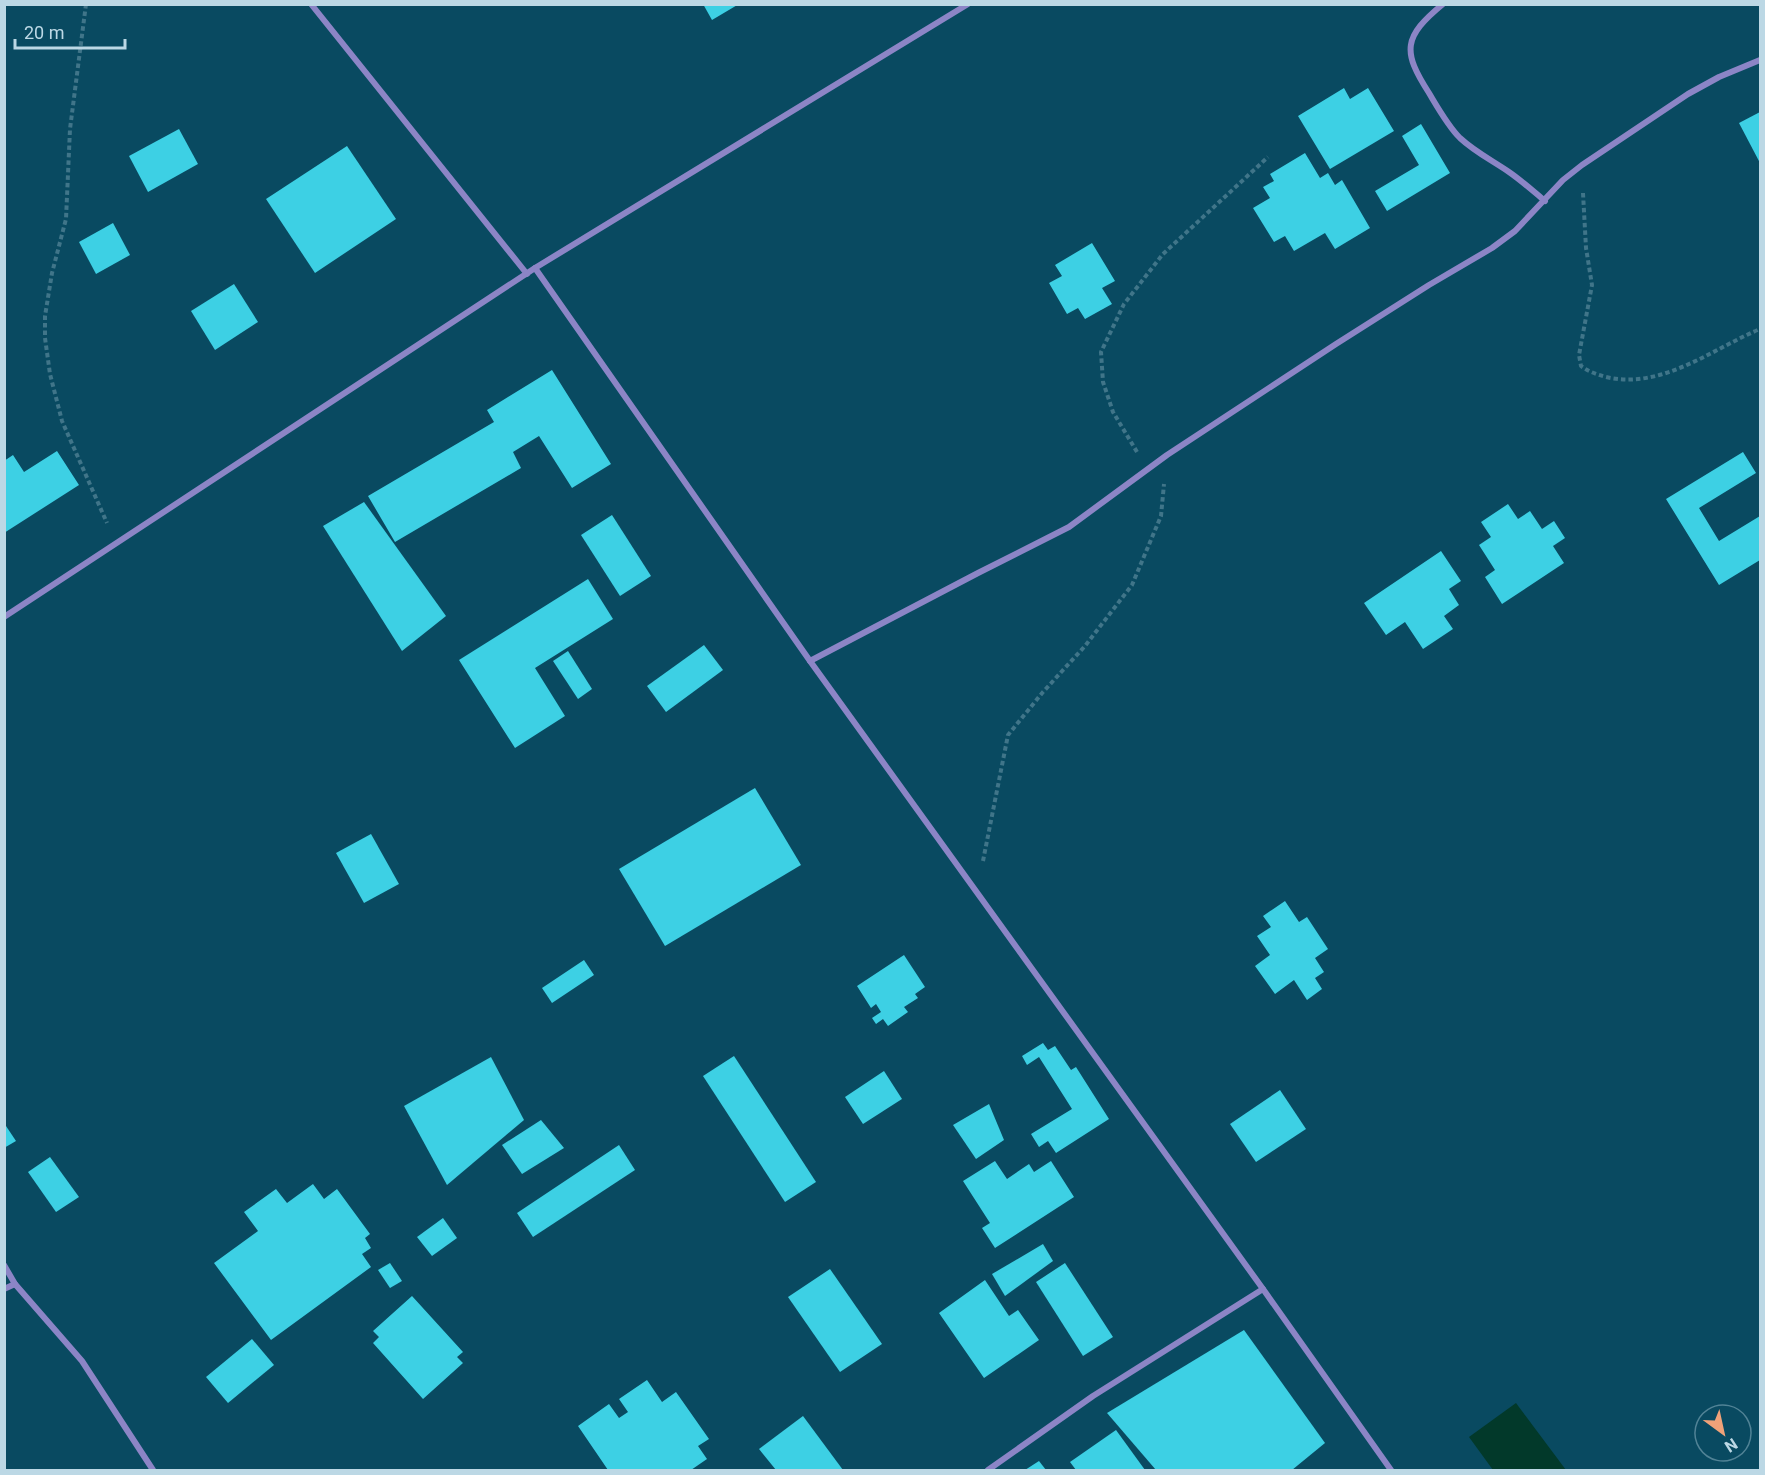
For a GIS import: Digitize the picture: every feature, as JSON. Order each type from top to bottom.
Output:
[{"type":"street","points":[[311,4],[527,274]]},
{"type":"street","points":[[4,616],[535,268],[968,4]]},
{"type":"street","points":[[1443,4],[1418,29],[1410,44],[1410,58],[1417,75],[1459,137],[1474,150],[1524,182],[1545,201]]},
{"type":"street","points":[[810,661],[1069,527],[1167,455],[1354,332],[1492,248],[1515,231],[1563,180],[1582,165],[1688,94],[1719,77],[1761,60]]},
{"type":"street","points":[[535,268],[810,661],[1391,1470]]},
{"type":"street","points":[[4,1265],[15,1284],[82,1361],[153,1470]]},
{"type":"street","points":[[4,1289],[15,1284]]},
{"type":"street","points":[[988,1470],[1093,1396],[1263,1289]]},
{"type":"path","points":[[86,4],[70,129],[66,219],[52,273],[45,316],[45,338],[50,374],[62,422],[116,543]]},
{"type":"path","points":[[1147,470],[1113,412],[1103,382],[1101,352],[1124,304],[1163,254],[1268,157]]},
{"type":"path","points":[[1582,165],[1586,248],[1592,285],[1579,355],[1581,366],[1588,372],[1634,380],[1690,365],[1761,329]]},
{"type":"path","points":[[976,891],[1008,735],[1085,646],[1132,585],[1161,516],[1167,455]]},
{"type":"shaded area","points":[[1516,1403],[1566,1470],[1493,1470],[1469,1437]]},
{"type":"building","points":[[703,4],[739,4],[712,20]]},
{"type":"building","points":[[1344,88],[1350,99],[1368,88],[1394,131],[1330,169],[1298,116]]},
{"type":"building","points":[[1760,112],[1760,163],[1739,123]]},
{"type":"building","points":[[1421,124],[1450,173],[1387,211],[1375,191],[1419,165],[1402,136]]},
{"type":"building","points":[[179,129],[198,164],[148,192],[129,156]]},
{"type":"building","points":[[347,146],[396,219],[315,273],[266,199]]},
{"type":"building","points":[[1305,153],[1320,178],[1328,173],[1335,185],[1342,180],[1370,228],[1335,249],[1325,233],[1294,251],[1285,236],[1274,242],[1253,208],[1270,198],[1263,187],[1274,181],[1270,174]]},
{"type":"building","points":[[113,223],[130,255],[96,274],[79,242]]},
{"type":"building","points":[[1092,243],[1115,281],[1102,288],[1112,304],[1085,319],[1078,308],[1067,314],[1049,283],[1062,276],[1055,265]]},
{"type":"building","points":[[234,284],[258,322],[215,350],[191,311]]},
{"type":"building","points":[[552,370],[611,464],[572,488],[539,436],[513,452],[521,468],[395,542],[368,496],[494,422],[487,410]]},
{"type":"building","points":[[57,451],[79,485],[4,533],[4,461],[13,455],[24,472]]},
{"type":"building","points":[[1743,452],[1756,473],[1699,508],[1719,541],[1760,516],[1760,560],[1719,585],[1666,499]]},
{"type":"building","points":[[364,502],[446,616],[402,651],[323,526]]},
{"type":"building","points":[[1508,504],[1518,519],[1530,511],[1542,529],[1554,521],[1565,538],[1553,546],[1564,563],[1502,604],[1485,577],[1495,570],[1479,545],[1491,537],[1481,522]]},
{"type":"building","points":[[612,515],[651,576],[620,596],[581,535]]},
{"type":"building","points":[[1441,551],[1461,581],[1449,589],[1459,605],[1444,616],[1453,629],[1423,649],[1405,622],[1386,635],[1364,603]]},
{"type":"building","points":[[588,579],[613,619],[535,668],[565,716],[515,748],[459,660]]},
{"type":"building","points":[[704,645],[723,670],[666,712],[647,686]]},
{"type":"building","points":[[568,651],[592,689],[578,699],[553,661]]},
{"type":"building","points":[[755,788],[801,865],[665,946],[619,869]]},
{"type":"building","points":[[371,834],[399,884],[364,903],[336,853]]},
{"type":"building","points":[[1285,901],[1299,922],[1307,917],[1328,949],[1315,958],[1324,972],[1315,978],[1322,989],[1307,1000],[1294,980],[1275,994],[1255,966],[1270,955],[1257,936],[1271,927],[1263,916]]},
{"type":"building","points":[[904,955],[925,987],[915,994],[918,998],[904,1007],[908,1012],[888,1026],[883,1019],[876,1024],[872,1018],[881,1012],[876,1004],[871,1008],[857,986]]},
{"type":"building","points":[[584,960],[594,975],[552,1003],[542,988]]},
{"type":"building","points":[[1043,1043],[1048,1050],[1055,1046],[1071,1070],[1076,1067],[1109,1119],[1056,1153],[1048,1141],[1039,1147],[1031,1134],[1072,1109],[1039,1057],[1027,1065],[1022,1056]]},
{"type":"building","points":[[734,1056],[816,1182],[785,1202],[703,1076]]},
{"type":"building","points":[[491,1057],[524,1120],[447,1185],[404,1106]]},
{"type":"building","points":[[884,1071],[902,1099],[863,1124],[845,1097]]},
{"type":"building","points":[[1280,1090],[1306,1129],[1256,1162],[1230,1124]]},
{"type":"building","points":[[989,1104],[1004,1140],[976,1159],[953,1125]]},
{"type":"building","points":[[541,1120],[564,1148],[522,1174],[502,1145]]},
{"type":"building","points":[[4,1123],[16,1141],[4,1148]]},
{"type":"building","points":[[619,1145],[635,1170],[533,1237],[517,1213]]},
{"type":"building","points":[[50,1157],[79,1197],[56,1212],[28,1172]]},
{"type":"building","points":[[995,1161],[1007,1179],[1029,1164],[1034,1172],[1051,1161],[1074,1197],[995,1248],[982,1228],[990,1223],[963,1181]]},
{"type":"building","points":[[313,1184],[324,1199],[337,1189],[370,1234],[365,1238],[371,1248],[362,1254],[371,1267],[271,1340],[214,1263],[258,1231],[244,1212],[276,1189],[287,1203]]},
{"type":"building","points":[[443,1218],[457,1238],[432,1256],[417,1237]]},
{"type":"building","points":[[1043,1244],[1053,1261],[1005,1296],[992,1274]]},
{"type":"building","points":[[390,1263],[402,1281],[390,1288],[378,1270]]},
{"type":"building","points":[[1065,1263],[1113,1337],[1083,1356],[1036,1282]]},
{"type":"building","points":[[830,1269],[882,1344],[840,1372],[788,1297]]},
{"type":"building","points":[[985,1280],[1009,1316],[1018,1310],[1039,1340],[984,1378],[939,1313]]},
{"type":"building","points":[[412,1296],[463,1352],[457,1357],[463,1363],[423,1399],[373,1343],[379,1337],[373,1331]]},
{"type":"building","points":[[1244,1330],[1325,1443],[1292,1470],[1156,1470],[1107,1413]]},
{"type":"building","points":[[252,1339],[274,1365],[228,1403],[206,1377]]},
{"type":"building","points":[[647,1380],[662,1402],[676,1392],[709,1439],[698,1446],[707,1459],[691,1470],[608,1470],[578,1426],[609,1404],[619,1418],[628,1412],[619,1399]]},
{"type":"building","points":[[803,1416],[843,1470],[776,1470],[759,1449]]},
{"type":"building","points":[[1116,1430],[1145,1470],[1076,1470],[1070,1462]]},
{"type":"building","points":[[1039,1461],[1046,1470],[1025,1470]]}]
